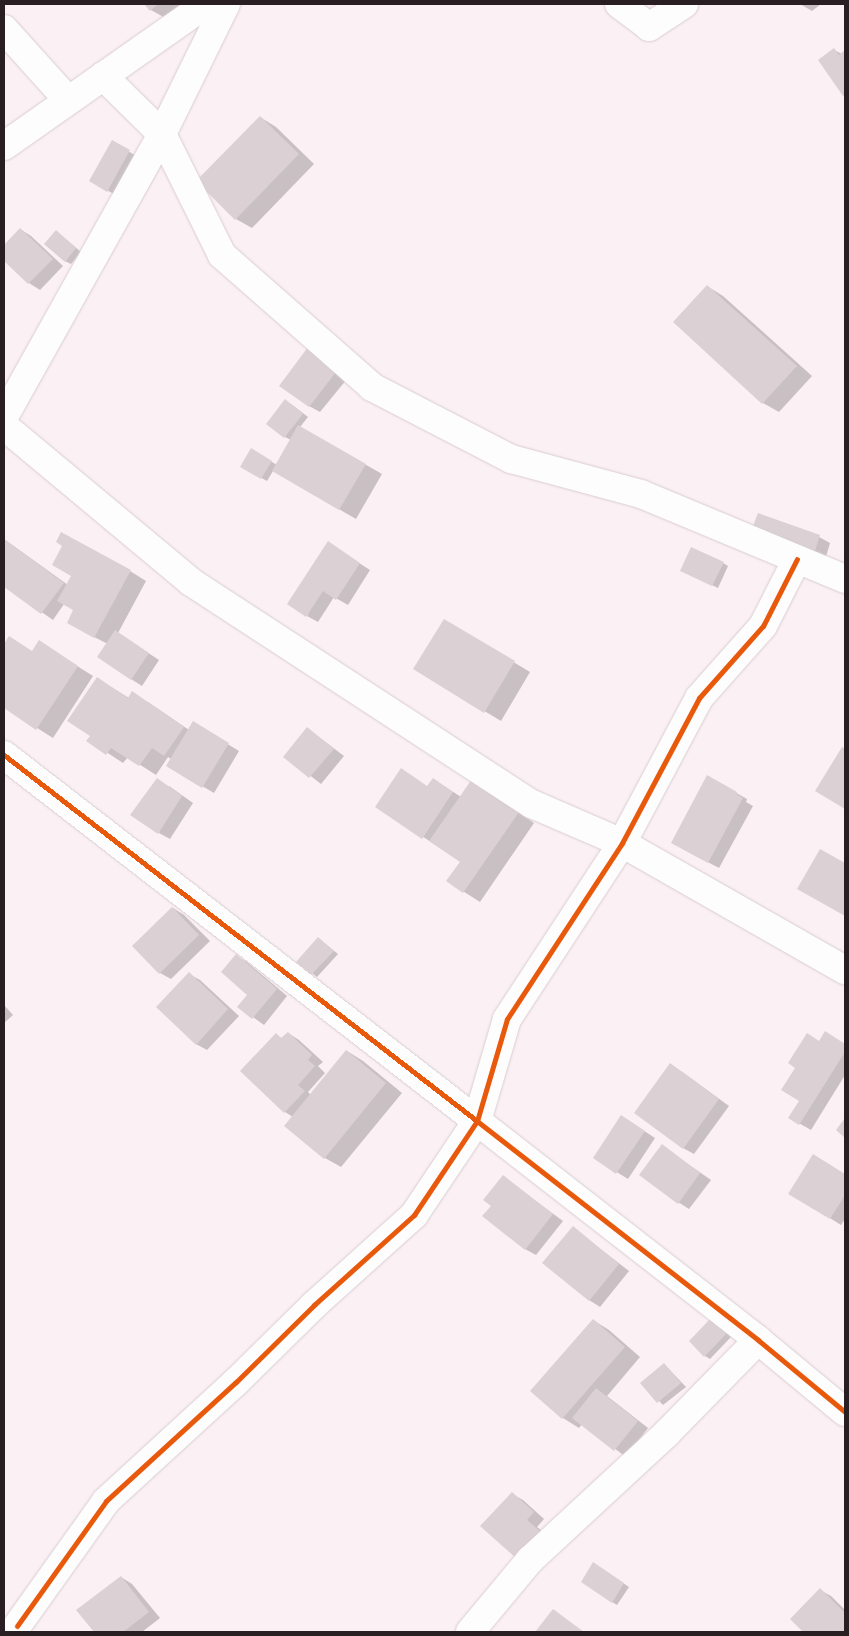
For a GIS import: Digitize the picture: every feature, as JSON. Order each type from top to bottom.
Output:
[{"type":"street","points":[[4,146],[206,4]]},
{"type":"street","points":[[4,417],[162,134],[226,4]]},
{"type":"street","points":[[619,4],[649,27],[684,4]]},
{"type":"street","points":[[4,29],[68,100]]},
{"type":"street","points":[[103,76],[162,134],[222,255],[372,387],[511,459],[641,494],[845,579]]},
{"type":"street","points":[[4,426],[191,582],[532,804],[622,843],[845,970]]},
{"type":"street","points":[[15,1622],[106,1502],[236,1382],[314,1305],[414,1215],[477,1121],[507,1019],[622,843],[699,698],[763,626],[797,559]]},
{"type":"street","points":[[4,755],[758,1340],[845,1412]]},
{"type":"street","points":[[470,1632],[530,1560],[667,1433],[758,1340]]},
{"type":"building","points":[[144,4],[158,4],[150,11]]},
{"type":"building","points":[[834,48],[839,55],[845,50],[845,95],[843,96],[818,60]]},
{"type":"building","points":[[260,116],[299,154],[235,220],[196,181]]},
{"type":"building","points":[[112,140],[130,150],[107,192],[89,181]]},
{"type":"building","points":[[20,228],[53,259],[28,284],[4,261],[4,245]]},
{"type":"building","points":[[56,230],[76,248],[65,262],[44,244]]},
{"type":"building","points":[[707,285],[797,366],[762,404],[673,322]]},
{"type":"building","points":[[308,347],[336,372],[309,407],[279,386]]},
{"type":"building","points":[[285,399],[303,414],[284,438],[266,424]]},
{"type":"building","points":[[298,425],[366,464],[339,510],[272,471]]},
{"type":"building","points":[[251,448],[272,461],[261,479],[240,467]]},
{"type":"building","points":[[758,513],[820,535],[814,554],[751,531]]},
{"type":"building","points":[[61,532],[131,570],[94,638],[67,623],[73,610],[57,601],[71,576],[52,565],[62,546],[56,542]]},
{"type":"building","points":[[4,539],[64,583],[41,614],[4,587]]},
{"type":"building","points":[[328,541],[360,563],[336,600],[323,591],[306,617],[287,604]]},
{"type":"building","points":[[691,547],[724,562],[712,586],[680,571]]},
{"type":"building","points":[[444,619],[515,661],[484,713],[413,669]]},
{"type":"building","points":[[115,630],[149,653],[131,680],[97,657]]},
{"type":"building","points":[[9,636],[32,651],[39,640],[78,666],[36,730],[4,708],[4,644]]},
{"type":"building","points":[[97,677],[128,698],[132,691],[184,727],[164,756],[152,748],[139,766],[111,748],[106,755],[86,741],[90,736],[67,721]]},
{"type":"building","points":[[193,721],[229,743],[202,788],[166,766]]},
{"type":"building","points":[[307,727],[334,749],[309,778],[283,757]]},
{"type":"building","points":[[842,747],[845,749],[845,809],[815,791]]},
{"type":"building","points":[[401,768],[427,786],[433,778],[453,792],[422,839],[375,807]]},
{"type":"building","points":[[707,775],[737,792],[736,794],[743,798],[708,863],[671,843]]},
{"type":"building","points":[[157,778],[182,796],[158,834],[130,815]]},
{"type":"building","points":[[472,779],[519,812],[463,893],[446,881],[460,862],[429,841]]},
{"type":"building","points":[[820,849],[845,863],[845,916],[797,889]]},
{"type":"building","points":[[172,907],[199,935],[159,974],[132,946]]},
{"type":"building","points":[[318,937],[334,951],[311,975],[296,962]]},
{"type":"building","points":[[236,954],[277,989],[252,1019],[237,1007],[247,995],[221,972]]},
{"type":"building","points":[[189,972],[228,1009],[196,1045],[156,1007]]},
{"type":"building","points":[[825,1031],[845,1044],[845,1052],[799,1125],[788,1118],[799,1101],[781,1090],[795,1068],[788,1063],[807,1033],[819,1041]]},
{"type":"building","points":[[288,1032],[312,1055],[308,1060],[315,1066],[298,1085],[305,1091],[284,1113],[240,1071],[276,1033],[281,1038]]},
{"type":"building","points":[[346,1050],[386,1083],[324,1159],[284,1126]]},
{"type":"building","points":[[670,1063],[719,1099],[683,1149],[634,1113]]},
{"type":"building","points":[[621,1115],[645,1131],[616,1174],[593,1158]]},
{"type":"building","points":[[845,1118],[845,1138],[836,1130]]},
{"type":"building","points":[[662,1144],[700,1173],[678,1204],[639,1175]]},
{"type":"building","points":[[813,1154],[845,1174],[845,1195],[830,1219],[788,1194]]},
{"type":"building","points":[[503,1175],[553,1214],[525,1250],[482,1216],[491,1206],[483,1200]]},
{"type":"building","points":[[573,1226],[619,1264],[589,1301],[542,1263]]},
{"type":"building","points":[[711,1318],[727,1333],[704,1357],[689,1341]]},
{"type":"building","points":[[593,1319],[625,1347],[562,1419],[530,1391]]},
{"type":"building","points":[[664,1363],[681,1383],[657,1403],[640,1383]]},
{"type":"building","points":[[596,1388],[638,1421],[614,1451],[572,1418]]},
{"type":"building","points":[[512,1492],[534,1512],[527,1520],[540,1531],[516,1558],[480,1526]]},
{"type":"building","points":[[593,1562],[624,1583],[612,1603],[581,1582]]},
{"type":"building","points":[[121,1576],[149,1612],[123,1632],[94,1632],[76,1610]]},
{"type":"building","points":[[820,1588],[845,1613],[845,1632],[803,1632],[790,1619]]},
{"type":"building","points":[[553,1609],[584,1632],[535,1632]]},
{"type":"cycle path","points":[[17,1626],[106,1501],[236,1382],[314,1305],[414,1215],[477,1121],[507,1019],[622,843],[699,698],[763,626],[797,559]]},
{"type":"cycle path","points":[[4,755],[758,1340],[845,1412]]}]
